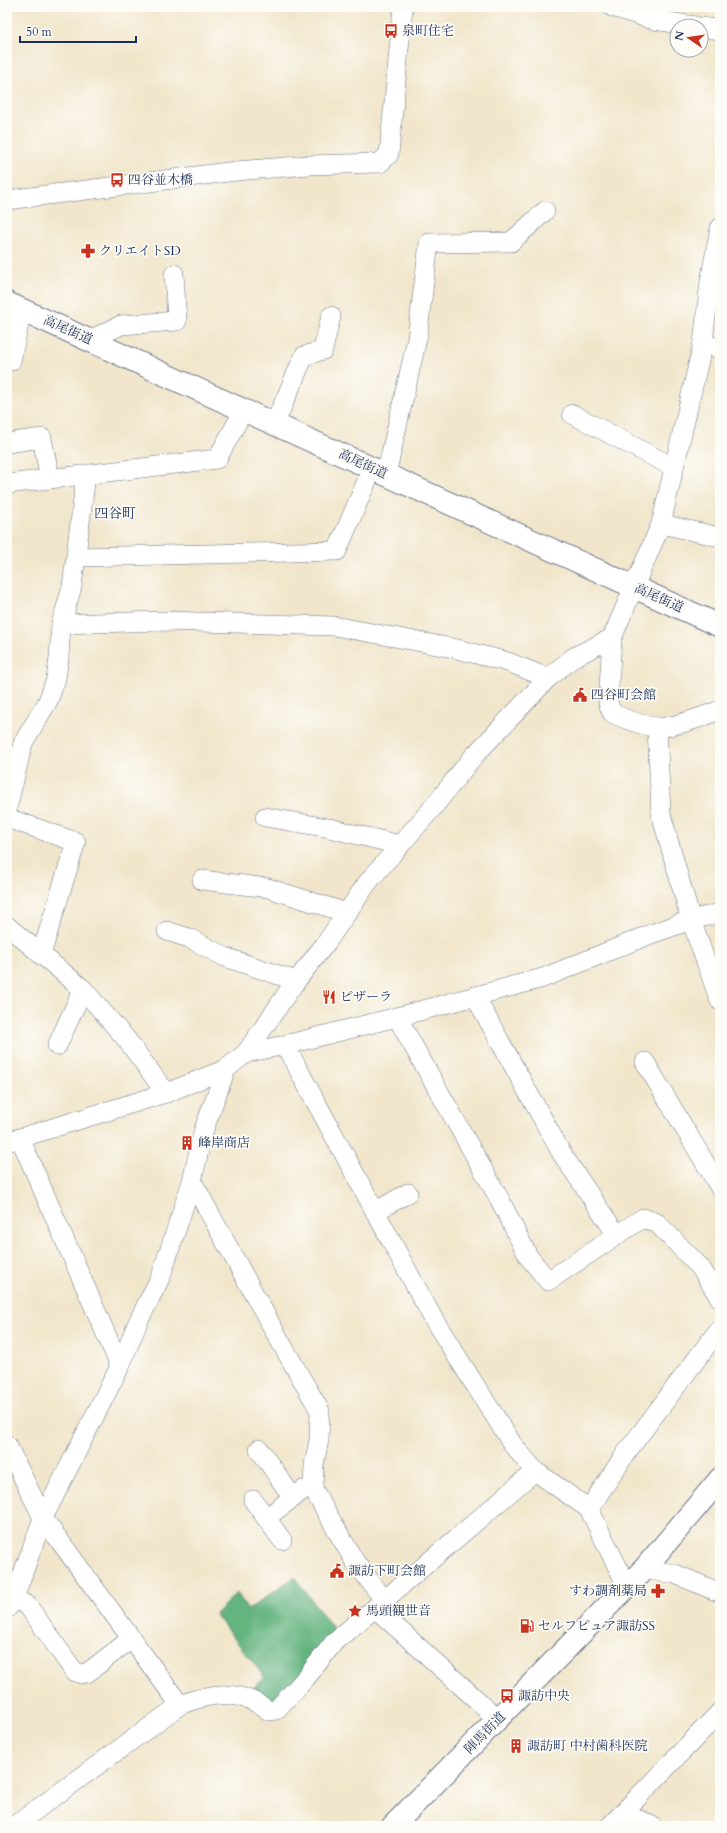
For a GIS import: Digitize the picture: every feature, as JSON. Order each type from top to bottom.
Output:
[{"type":"main road","name":"高尾街道","points":[[15,306],[720,626]]},
{"type":"main road","name":"陣馬街道","points":[[393,1826],[644,1569],[720,1479]]},
{"type":"street","points":[[7,200],[236,171],[309,165],[380,163],[389,154],[403,7]]},
{"type":"street","points":[[621,8],[654,20],[669,22]]},
{"type":"street","points":[[709,28],[720,30]]},
{"type":"street","points":[[77,557],[337,551],[379,472],[416,346],[429,243],[511,242],[545,211]]},
{"type":"street","points":[[720,228],[710,280],[712,346],[673,467],[661,524],[612,638],[608,703],[612,713],[624,719],[657,727],[691,721],[720,710]]},
{"type":"street","points":[[90,340],[121,325],[177,321],[174,274]]},
{"type":"street","points":[[7,361],[11,361],[15,306]]},
{"type":"street","points":[[275,423],[304,356],[323,350],[331,316]]},
{"type":"street","points":[[7,484],[217,459],[244,410]]},
{"type":"street","points":[[572,414],[673,467]]},
{"type":"street","points":[[7,443],[42,438],[50,479]]},
{"type":"street","points":[[7,809],[23,742],[48,701],[56,679],[61,624],[72,587],[77,557],[86,474]]},
{"type":"street","points":[[661,524],[720,537]]},
{"type":"street","points":[[61,624],[163,621],[334,626],[453,648],[508,662],[548,678]]},
{"type":"street","points":[[120,1366],[14,1140],[166,1093],[226,1069],[246,1053],[296,981],[326,943],[368,882],[472,758],[548,678],[574,657],[612,638]]},
{"type":"street","points":[[657,727],[661,814],[691,920],[720,1001]]},
{"type":"street","points":[[265,817],[329,828],[400,845]]},
{"type":"street","points":[[7,818],[76,842],[41,955]]},
{"type":"street","points":[[202,880],[268,888],[347,913]]},
{"type":"street","points":[[246,1053],[285,1045],[397,1017],[544,978],[594,956],[691,920],[720,913]]},
{"type":"street","points":[[7,926],[83,989],[127,1040],[166,1093]]},
{"type":"street","points":[[167,931],[189,938],[225,957],[296,981]]},
{"type":"street","points":[[57,1046],[83,989]]},
{"type":"street","points":[[475,996],[562,1154],[617,1235]]},
{"type":"street","points":[[397,1017],[500,1200],[528,1256],[548,1281],[643,1218],[657,1223],[700,1267],[720,1298]]},
{"type":"street","points":[[285,1045],[434,1320],[513,1445],[535,1471],[589,1509],[627,1586]]},
{"type":"street","points":[[645,1062],[720,1188]]},
{"type":"street","points":[[131,1639],[87,1673],[81,1674],[74,1671],[28,1606],[10,1603],[43,1518],[120,1366],[139,1320],[161,1276],[192,1181],[204,1129],[226,1069]]},
{"type":"street","points":[[192,1181],[320,1411],[319,1440],[314,1465],[313,1488],[380,1604],[498,1719]]},
{"type":"street","points":[[375,1212],[408,1193]]},
{"type":"street","points":[[589,1509],[626,1453],[720,1328]]},
{"type":"street","points":[[7,1445],[43,1518],[180,1705]]},
{"type":"street","points":[[259,1449],[293,1498]]},
{"type":"street","points":[[14,1826],[180,1705],[196,1699],[218,1694],[243,1696],[258,1702],[269,1711],[276,1710],[306,1678],[334,1641],[380,1604],[535,1471]]},
{"type":"street","points":[[266,1518],[313,1483]]},
{"type":"street","points":[[253,1500],[282,1540]]},
{"type":"street","points":[[644,1569],[675,1574],[716,1591],[720,1591]]},
{"type":"street","points":[[610,1826],[720,1712]]},
{"type":"street","points":[[624,1812],[652,1826]]},
{"type":"green space","points":[[294,1577],[337,1633],[274,1705],[246,1694],[265,1678],[215,1614],[237,1593],[248,1610]]},
{"type":"place","name":"泉町住宅","points":[[391,31]]},
{"type":"place","name":"四谷並木橋","points":[[117,180]]},
{"type":"place","name":"クリエイトSD","points":[[88,251]]},
{"type":"place","name":"四谷町会館","points":[[580,695]]},
{"type":"place","name":"ピザーラ","points":[[329,997]]},
{"type":"place","name":"峰岸商店","points":[[187,1143]]},
{"type":"place","name":"諏訪下町会館","points":[[337,1571]]},
{"type":"place","name":"すわ調剤薬局","points":[[658,1591]]},
{"type":"place","name":"馬頭観世音","points":[[355,1611]]},
{"type":"place","name":"セルフピュア諏訪SS","points":[[527,1626]]},
{"type":"place","name":"諏訪中央","points":[[507,1696]]},
{"type":"place","name":"諏訪町 中村歯科医院","points":[[516,1746]]},
{"type":"district","name":"四谷町","points":[[115,513]]}]
